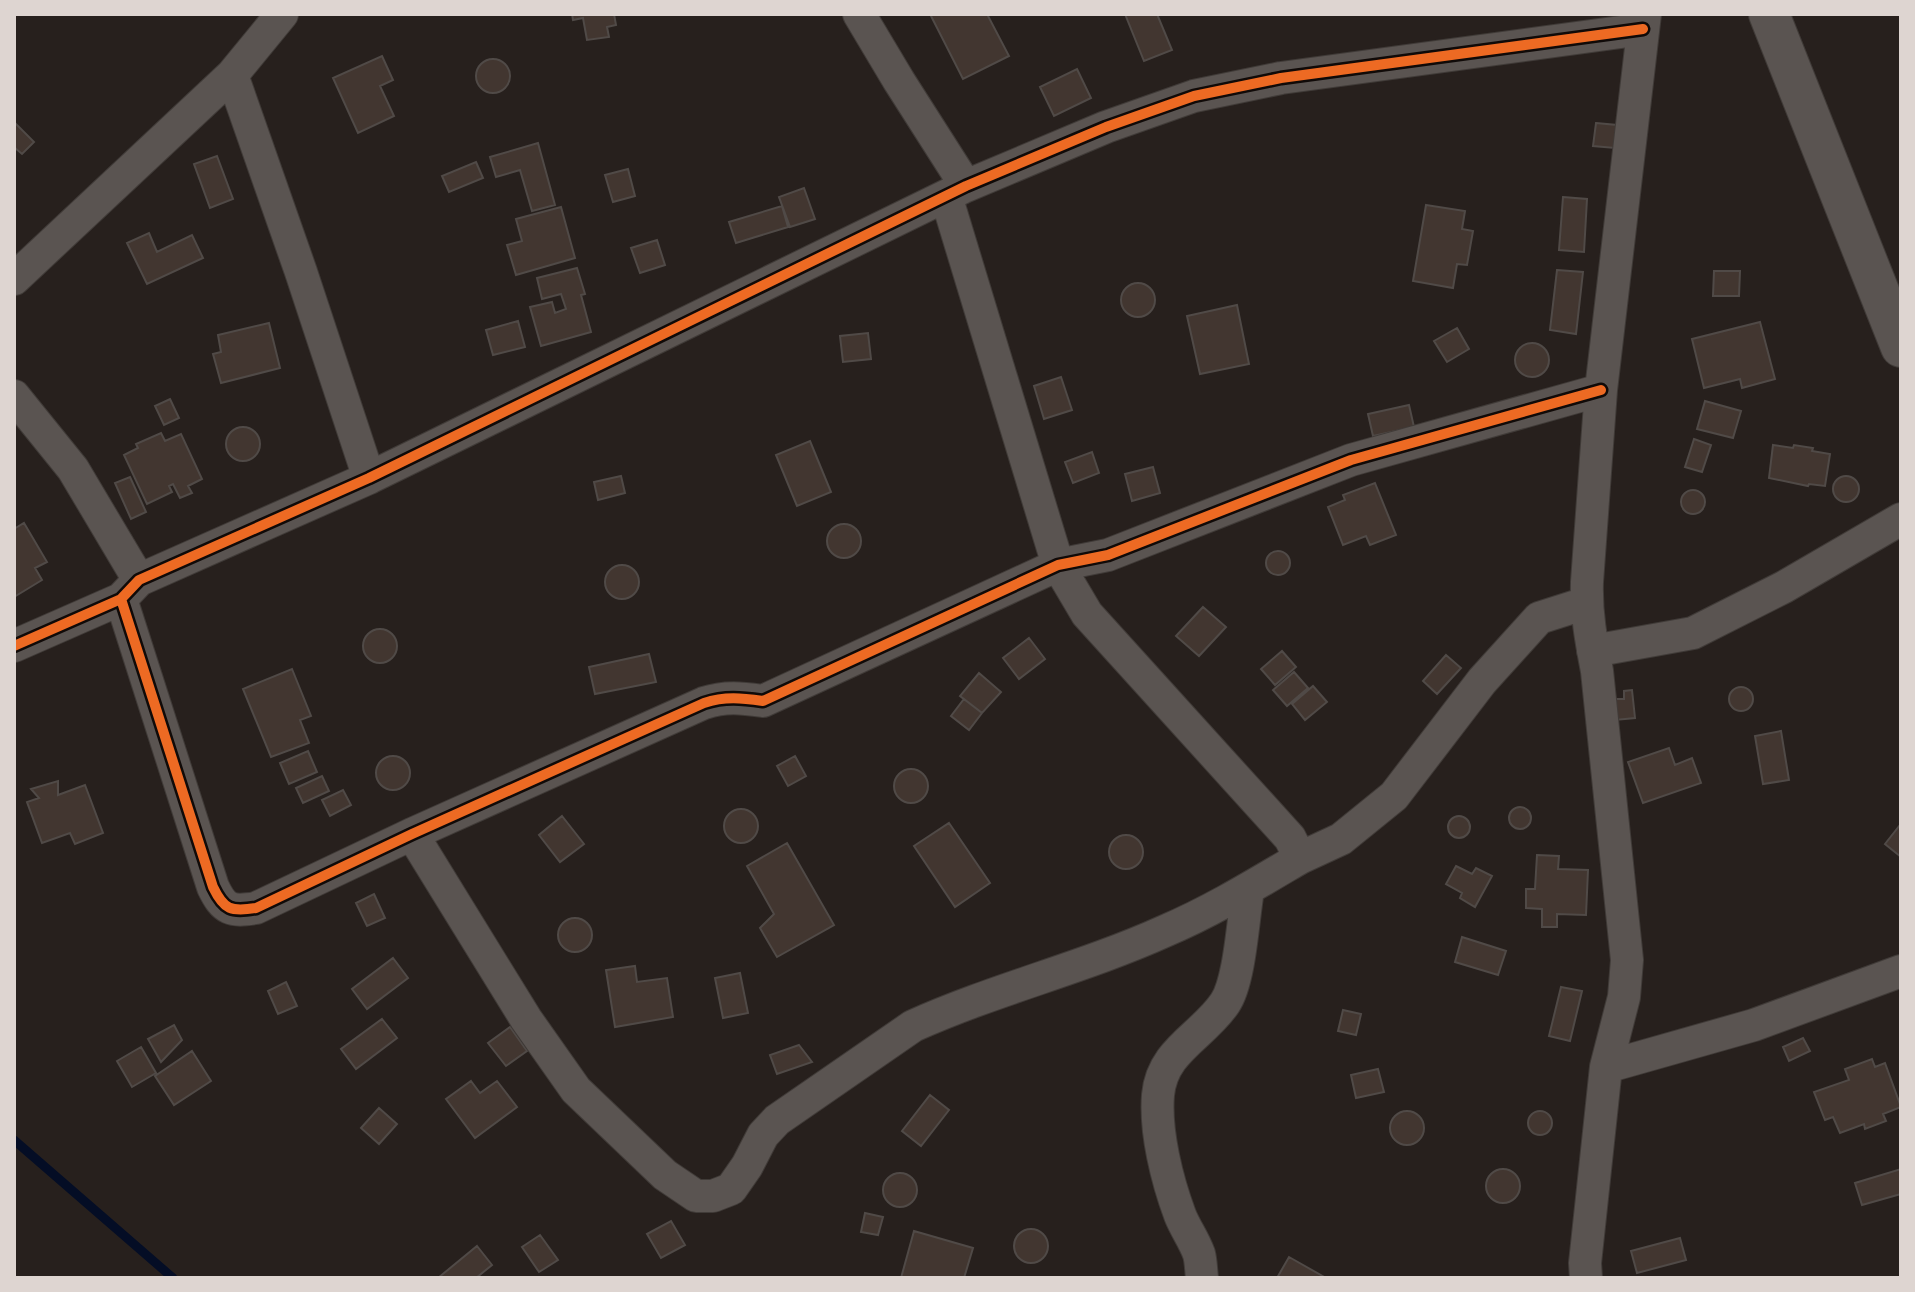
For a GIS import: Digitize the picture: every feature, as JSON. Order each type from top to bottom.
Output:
[{"type":"street","points":[[14,279],[232,75],[282,14]]},
{"type":"street","points":[[859,14],[956,191],[1058,565],[1087,614],[1290,838],[1300,858]]},
{"type":"street","points":[[1769,14],[1901,347]]},
{"type":"street","points":[[14,646],[369,478],[956,191],[1106,127],[1194,96],[1281,78],[1644,21],[1601,390],[1586,603],[1627,960],[1624,997],[1606,1067],[1585,1263],[1586,1278]]},
{"type":"street","points":[[232,75],[369,478]]},
{"type":"street","points":[[14,396],[73,469],[130,589],[213,887],[220,902],[230,909],[242,910],[256,908],[704,703],[730,697],[763,701],[1058,565],[1108,555],[1351,460],[1601,390]]},
{"type":"street","points":[[1593,651],[1693,633],[1784,587],[1901,519]]},
{"type":"street","points":[[412,834],[526,1019],[576,1090],[665,1175],[696,1196],[713,1196],[731,1189],[763,1135],[777,1120],[913,1026],[1165,931],[1341,839],[1394,796],[1482,681],[1539,618],[1586,603]]},
{"type":"street","points":[[1202,1278],[1200,1256],[1181,1218],[1165,1170],[1158,1097],[1162,1074],[1179,1048],[1202,1030],[1226,1002],[1235,980],[1248,890]]},
{"type":"street","points":[[1606,1067],[1754,1025],[1901,971]]},
{"type":"building","points":[[572,14],[614,14],[616,25],[607,27],[609,37],[587,40],[583,18],[573,20]]},
{"type":"building","points":[[930,14],[987,14],[1009,56],[963,79]]},
{"type":"building","points":[[1125,14],[1157,14],[1172,50],[1144,61]]},
{"type":"building","points":[[382,56],[393,80],[380,86],[394,116],[358,133],[333,78]]},
{"type":"building","points":[[493,59],[505,64],[510,76],[505,88],[493,93],[481,88],[476,76],[481,64]]},
{"type":"building","points":[[1077,69],[1091,98],[1054,116],[1040,87]]},
{"type":"building","points":[[14,122],[34,142],[22,154],[14,147]]},
{"type":"building","points":[[1596,123],[1617,125],[1615,148],[1593,146]]},
{"type":"building","points":[[538,143],[555,205],[532,211],[520,170],[496,177],[490,157]]},
{"type":"building","points":[[217,156],[233,199],[210,208],[194,164]]},
{"type":"building","points":[[476,162],[483,178],[449,192],[442,176]]},
{"type":"building","points":[[628,169],[635,196],[613,202],[605,175]]},
{"type":"building","points":[[804,188],[815,219],[790,227],[779,197]]},
{"type":"building","points":[[1563,197],[1587,199],[1584,252],[1559,250]]},
{"type":"building","points":[[1426,205],[1465,211],[1462,229],[1473,231],[1467,265],[1457,264],[1453,288],[1413,281]]},
{"type":"building","points":[[782,206],[788,227],[736,243],[729,222]]},
{"type":"building","points":[[561,207],[575,258],[516,275],[507,245],[522,241],[516,219]]},
{"type":"building","points":[[149,233],[157,252],[192,235],[203,258],[147,284],[127,243]]},
{"type":"building","points":[[657,240],[665,265],[640,273],[631,248]]},
{"type":"building","points":[[577,268],[591,332],[541,346],[530,307],[552,302],[555,313],[566,309],[561,294],[542,299],[537,278]]},
{"type":"building","points":[[1557,270],[1583,272],[1576,334],[1550,330]]},
{"type":"building","points":[[1714,271],[1740,271],[1739,296],[1713,296]]},
{"type":"building","points":[[1138,283],[1150,288],[1155,300],[1150,312],[1138,317],[1126,312],[1121,300],[1126,288]]},
{"type":"building","points":[[1237,305],[1249,364],[1200,374],[1187,316]]},
{"type":"building","points":[[518,321],[525,347],[493,355],[486,330]]},
{"type":"building","points":[[1760,322],[1775,379],[1742,388],[1740,379],[1704,388],[1692,339]]},
{"type":"building","points":[[269,323],[280,368],[221,383],[213,354],[221,352],[218,335]]},
{"type":"building","points":[[1457,328],[1469,349],[1447,362],[1434,341]]},
{"type":"building","points":[[868,333],[871,359],[843,362],[840,336]]},
{"type":"building","points":[[1532,343],[1544,348],[1549,360],[1544,372],[1532,377],[1520,372],[1515,360],[1520,348]]},
{"type":"building","points":[[1061,377],[1072,410],[1044,419],[1034,386]]},
{"type":"building","points":[[170,399],[179,418],[164,425],[155,406]]},
{"type":"building","points":[[1705,401],[1741,411],[1733,438],[1697,429]]},
{"type":"building","points":[[1409,405],[1414,427],[1373,436],[1368,414]]},
{"type":"building","points":[[243,427],[255,432],[260,444],[255,456],[243,461],[231,456],[226,444],[231,432]]},
{"type":"building","points":[[161,433],[165,441],[181,434],[202,479],[188,486],[192,493],[180,498],[173,484],[169,486],[172,492],[147,504],[124,455],[138,448],[136,444]]},
{"type":"building","points":[[1694,439],[1711,445],[1702,472],[1685,467]]},
{"type":"building","points":[[810,441],[831,492],[797,506],[776,455]]},
{"type":"building","points":[[1773,445],[1813,448],[1812,451],[1830,454],[1825,486],[1808,486],[1769,478]]},
{"type":"building","points":[[1092,452],[1099,473],[1073,483],[1065,462]]},
{"type":"building","points":[[1153,467],[1160,493],[1132,501],[1125,474]]},
{"type":"building","points":[[621,476],[625,493],[598,500],[594,482]]},
{"type":"building","points":[[1846,476],[1855,480],[1859,489],[1855,498],[1846,502],[1837,498],[1833,489],[1837,480]]},
{"type":"building","points":[[130,477],[146,512],[131,519],[115,483]]},
{"type":"building","points":[[1375,483],[1396,535],[1370,545],[1366,536],[1343,545],[1328,507],[1345,500],[1343,495]]},
{"type":"building","points":[[1688,490],[1698,490],[1705,497],[1705,507],[1698,514],[1688,514],[1681,507],[1681,497]]},
{"type":"building","points":[[24,523],[47,562],[35,568],[42,580],[14,597],[14,529]]},
{"type":"building","points":[[844,524],[856,529],[861,541],[856,553],[844,558],[832,553],[827,541],[832,529]]},
{"type":"building","points":[[1278,551],[1289,558],[1290,563],[1283,574],[1278,575],[1267,568],[1266,563],[1273,552]]},
{"type":"building","points":[[622,565],[634,570],[639,582],[634,594],[622,599],[610,594],[605,582],[610,570]]},
{"type":"building","points":[[1203,607],[1226,627],[1199,656],[1176,636]]},
{"type":"building","points":[[380,629],[392,634],[397,646],[392,658],[380,663],[368,658],[363,646],[368,634]]},
{"type":"building","points":[[1029,638],[1045,659],[1019,679],[1003,658]]},
{"type":"building","points":[[1282,651],[1296,667],[1275,685],[1261,669]]},
{"type":"building","points":[[649,654],[656,682],[595,694],[589,667]]},
{"type":"building","points":[[1446,655],[1461,668],[1437,694],[1423,681]]},
{"type":"building","points":[[292,669],[311,716],[300,720],[309,743],[271,757],[243,689]]},
{"type":"building","points":[[1294,672],[1308,688],[1287,706],[1273,690]]},
{"type":"building","points":[[979,673],[1001,692],[982,713],[960,696]]},
{"type":"building","points":[[1313,686],[1327,702],[1305,720],[1292,704]]},
{"type":"building","points":[[1741,687],[1749,691],[1753,699],[1749,707],[1741,711],[1733,707],[1729,699],[1733,691]]},
{"type":"building","points":[[1632,690],[1635,718],[1615,720],[1613,699],[1624,699],[1624,691]]},
{"type":"building","points":[[964,699],[982,713],[969,730],[951,716]]},
{"type":"building","points":[[1781,731],[1789,780],[1763,784],[1755,736]]},
{"type":"building","points":[[1669,748],[1675,765],[1692,758],[1701,783],[1643,803],[1628,762]]},
{"type":"building","points":[[308,751],[317,772],[289,784],[280,763]]},
{"type":"building","points":[[393,756],[405,761],[410,773],[405,785],[393,790],[381,785],[376,773],[381,761]]},
{"type":"building","points":[[795,756],[806,776],[788,786],[777,766]]},
{"type":"building","points":[[911,769],[923,774],[928,786],[923,798],[911,803],[899,798],[894,786],[899,774]]},
{"type":"building","points":[[322,776],[329,791],[303,803],[296,788]]},
{"type":"building","points":[[58,781],[58,795],[85,785],[103,833],[75,844],[70,833],[42,843],[27,802],[39,798],[31,789]]},
{"type":"building","points":[[343,790],[351,805],[330,816],[322,800]]},
{"type":"building","points":[[1520,807],[1528,810],[1531,818],[1528,826],[1520,829],[1512,826],[1509,818],[1512,810]]},
{"type":"building","points":[[741,809],[753,814],[758,826],[753,838],[741,843],[729,838],[724,826],[729,814]]},
{"type":"building","points":[[562,816],[584,844],[560,862],[539,835]]},
{"type":"building","points":[[1459,816],[1467,819],[1470,827],[1467,835],[1459,838],[1451,835],[1448,827],[1451,819]]},
{"type":"building","points":[[949,823],[990,883],[955,907],[914,846]]},
{"type":"building","points":[[1901,825],[1901,857],[1885,844]]},
{"type":"building","points":[[1126,835],[1138,840],[1143,852],[1138,864],[1126,869],[1114,864],[1109,852],[1114,840]]},
{"type":"building","points":[[787,843],[834,925],[777,957],[760,928],[774,914],[747,866]]},
{"type":"building","points":[[1537,855],[1559,856],[1558,869],[1588,870],[1586,915],[1557,914],[1557,927],[1542,927],[1542,909],[1526,908],[1526,889],[1535,889]]},
{"type":"building","points":[[1456,866],[1472,874],[1476,868],[1492,876],[1475,907],[1460,898],[1462,893],[1446,884]]},
{"type":"building","points":[[374,894],[385,918],[367,926],[356,903]]},
{"type":"building","points":[[575,918],[587,923],[592,935],[587,947],[575,952],[563,947],[558,935],[563,923]]},
{"type":"building","points":[[1462,937],[1506,951],[1498,975],[1455,962]]},
{"type":"building","points":[[393,958],[408,978],[367,1009],[352,989]]},
{"type":"building","points":[[635,966],[637,982],[667,978],[673,1017],[615,1027],[606,970]]},
{"type":"building","points":[[740,973],[748,1013],[723,1018],[715,978]]},
{"type":"building","points":[[286,982],[297,1006],[278,1014],[268,991]]},
{"type":"building","points":[[1561,987],[1582,991],[1570,1041],[1549,1036]]},
{"type":"building","points":[[1343,1010],[1361,1014],[1356,1035],[1338,1031]]},
{"type":"building","points":[[382,1019],[397,1038],[356,1069],[341,1049]]},
{"type":"building","points":[[174,1025],[182,1040],[161,1062],[148,1039]]},
{"type":"building","points":[[510,1027],[527,1051],[506,1066],[488,1043]]},
{"type":"building","points":[[1803,1038],[1810,1051],[1789,1061],[1783,1047]]},
{"type":"building","points":[[799,1045],[812,1062],[777,1074],[770,1055]]},
{"type":"building","points":[[141,1047],[156,1073],[132,1087],[117,1061]]},
{"type":"building","points":[[192,1051],[211,1081],[174,1105],[155,1076]]},
{"type":"building","points":[[1872,1059],[1875,1067],[1885,1063],[1901,1107],[1883,1114],[1886,1121],[1865,1129],[1864,1124],[1840,1133],[1833,1117],[1825,1120],[1814,1092],[1849,1080],[1845,1069]]},
{"type":"building","points":[[1378,1069],[1384,1092],[1356,1098],[1351,1075]]},
{"type":"building","points":[[471,1081],[480,1093],[497,1081],[517,1107],[475,1138],[446,1099]]},
{"type":"building","points":[[930,1095],[949,1110],[921,1146],[902,1131]]},
{"type":"building","points":[[379,1108],[397,1124],[379,1144],[361,1128]]},
{"type":"building","points":[[1407,1111],[1419,1116],[1424,1128],[1419,1140],[1407,1145],[1395,1140],[1390,1128],[1395,1116]]},
{"type":"building","points":[[1540,1111],[1551,1118],[1552,1123],[1545,1134],[1540,1135],[1529,1128],[1528,1123],[1535,1112]]},
{"type":"building","points":[[1503,1169],[1515,1174],[1520,1186],[1515,1198],[1503,1203],[1491,1198],[1486,1186],[1491,1174]]},
{"type":"building","points":[[1901,1169],[1901,1194],[1862,1205],[1855,1183]]},
{"type":"building","points":[[900,1173],[912,1178],[917,1190],[912,1202],[900,1207],[888,1202],[883,1190],[888,1178]]},
{"type":"building","points":[[865,1213],[883,1217],[878,1235],[861,1232]]},
{"type":"building","points":[[671,1221],[685,1245],[661,1258],[647,1234]]},
{"type":"building","points":[[1031,1229],[1043,1234],[1048,1246],[1043,1258],[1031,1263],[1019,1258],[1014,1246],[1019,1234]]},
{"type":"building","points":[[914,1231],[973,1248],[964,1278],[901,1278]]},
{"type":"building","points":[[540,1235],[558,1260],[539,1272],[522,1247]]},
{"type":"building","points":[[1680,1238],[1686,1260],[1637,1273],[1631,1251]]},
{"type":"building","points":[[477,1246],[492,1265],[476,1278],[438,1278]]},
{"type":"building","points":[[1289,1257],[1326,1278],[1277,1278]]},
{"type":"waterway","points":[[14,1140],[173,1278]]},
{"type":"cycle path","points":[[14,646],[121,599],[139,580],[369,478],[966,186],[1106,127],[1194,96],[1281,78],[1643,29]]},
{"type":"cycle path","points":[[121,599],[213,887],[229,908],[256,908],[704,703],[734,698],[763,701],[1058,565],[1108,555],[1351,460],[1601,390]]}]
